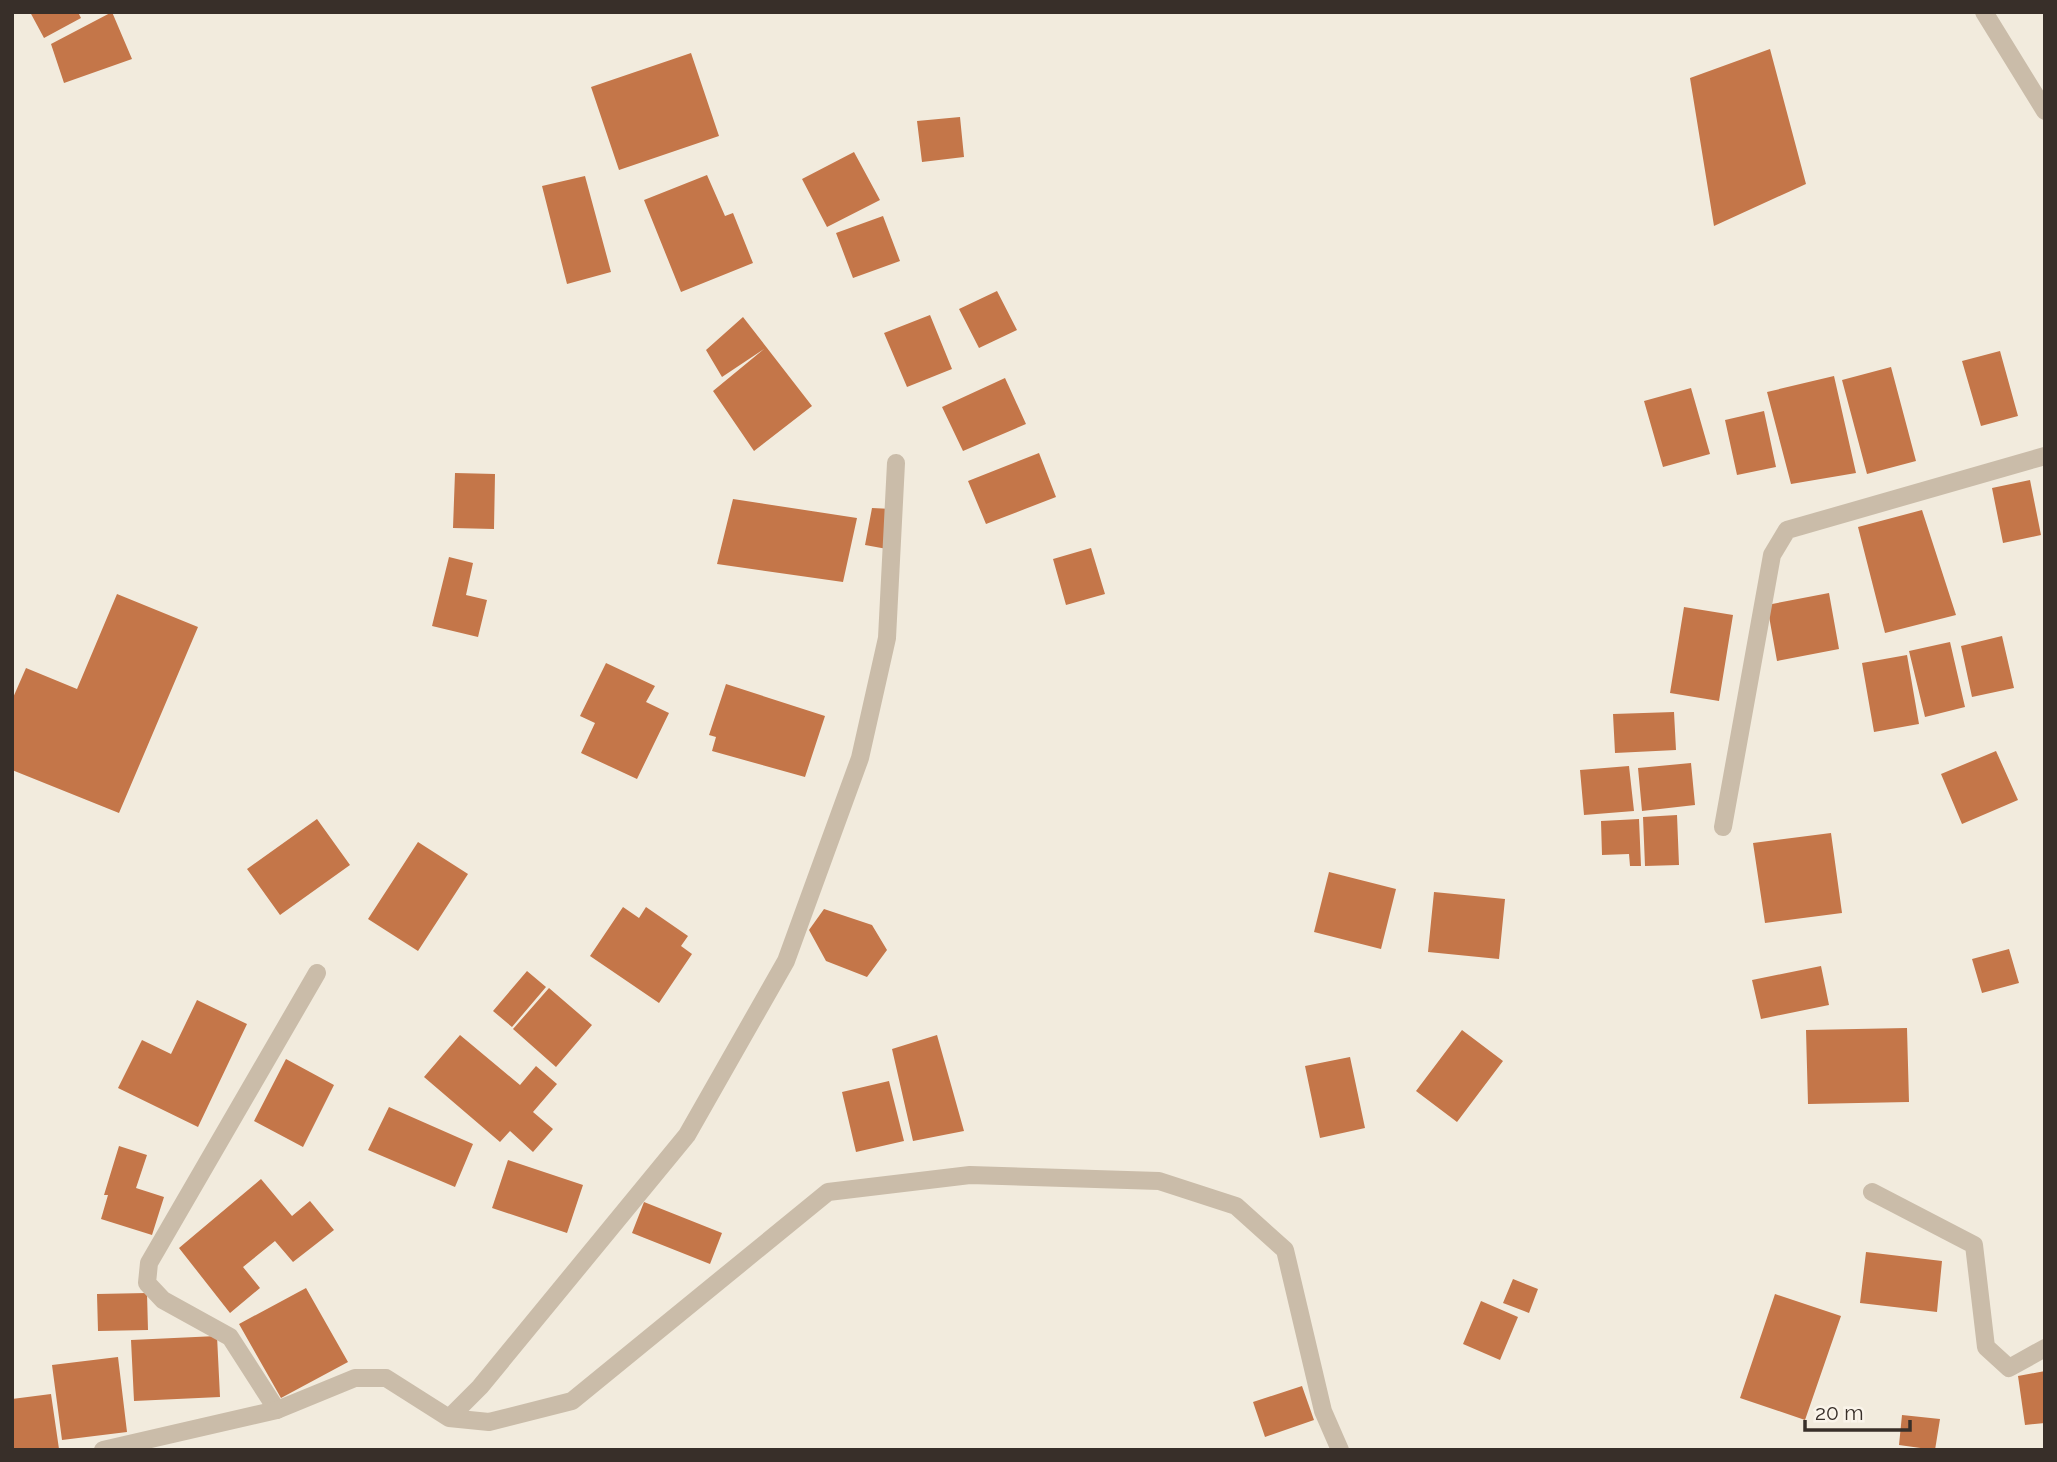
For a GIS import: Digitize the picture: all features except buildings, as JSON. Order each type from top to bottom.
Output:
[{"type":"street","points":[[1984,12],[2045,111]]},
{"type":"street","points":[[1723,827],[1773,555],[1787,530],[2045,456]]},
{"type":"street","points":[[449,1418],[480,1387],[687,1135],[786,961],[860,758],[887,638],[896,463]]},
{"type":"street","points":[[276,1410],[230,1337],[163,1300],[147,1283],[149,1263],[317,973]]},
{"type":"street","points":[[103,1450],[276,1410],[355,1378],[386,1378],[449,1418],[489,1422],[572,1401],[828,1192],[970,1175],[1159,1181],[1236,1206],[1285,1250],[1323,1411],[1340,1450]]},
{"type":"street","points":[[1872,1192],[1974,1245],[1986,1347],[2009,1368],[2045,1348]]}]
